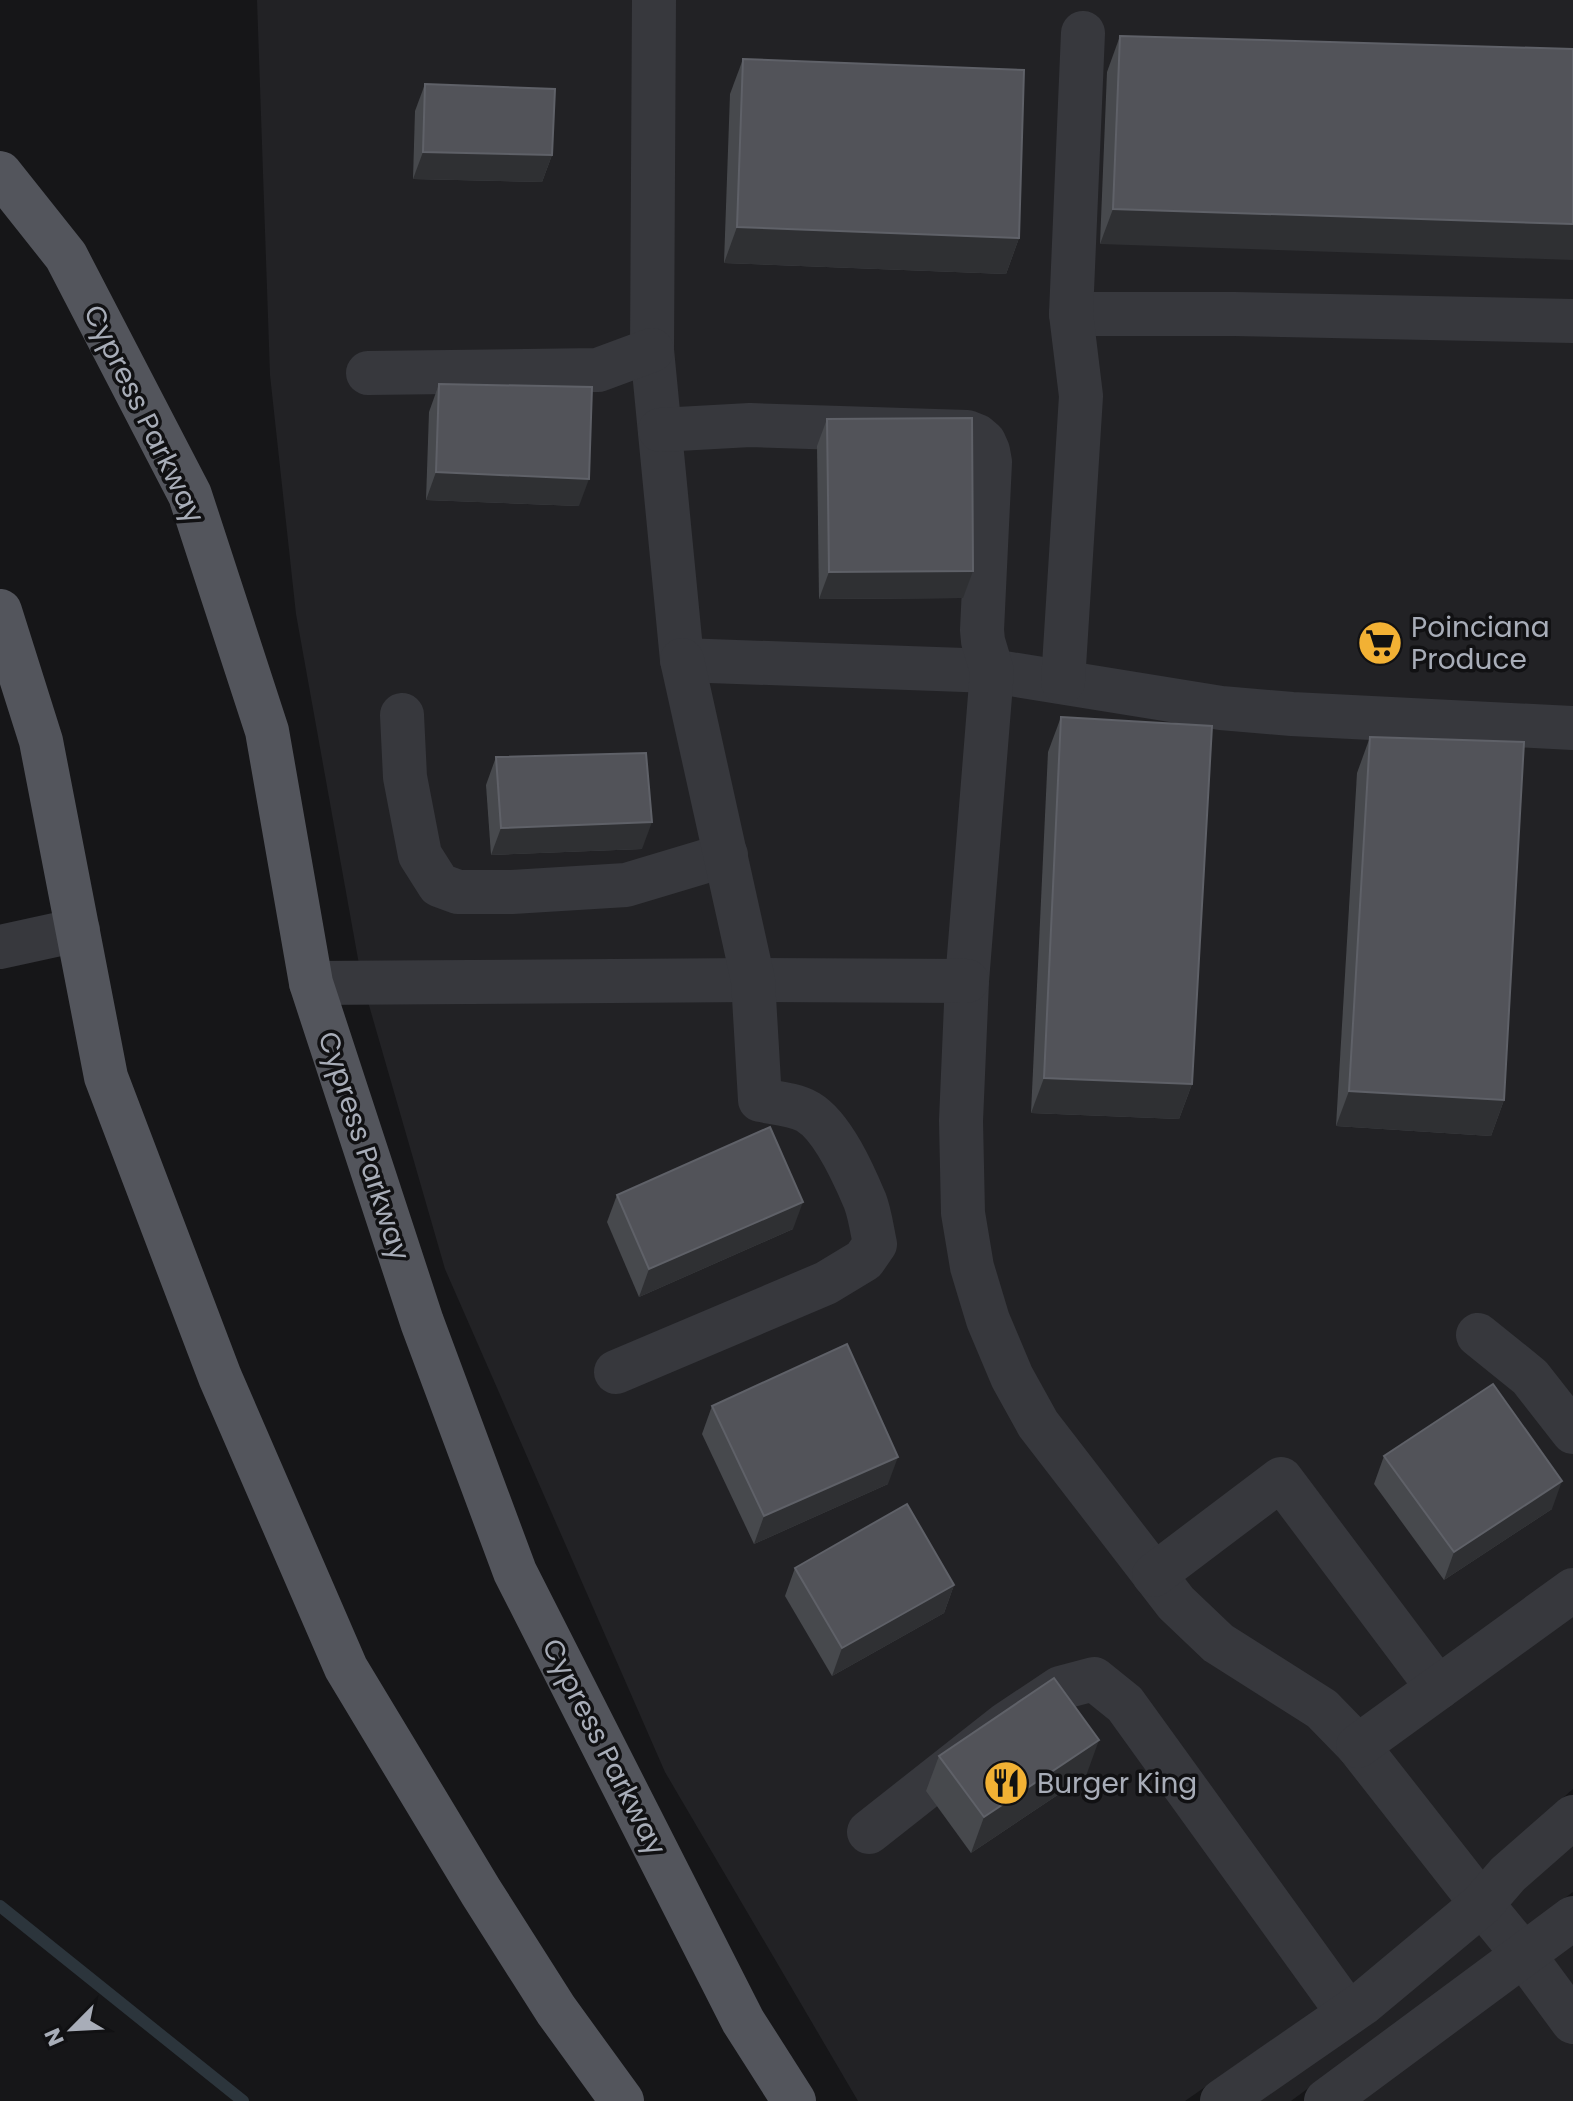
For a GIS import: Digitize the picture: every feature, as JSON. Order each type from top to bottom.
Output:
[{"type":"main road","name":"Cypress Parkway","points":[[0,173],[66,256],[190,495],[267,731],[311,983],[422,1322],[515,1572],[743,2021],[794,2101]]},
{"type":"main road","points":[[0,611],[41,741],[106,1077],[220,1377],[346,1668],[556,2010],[622,2101]]},
{"type":"street","points":[[616,1372],[826,1283],[864,1260],[875,1244],[866,1203],[840,1152],[820,1122],[793,1106],[760,1100],[753,980],[682,660],[652,350],[654,0]]},
{"type":"street","points":[[1063,682],[1081,396],[1071,314],[1083,33]]},
{"type":"street","points":[[1071,314],[1573,321]]},
{"type":"street","points":[[368,373],[598,370],[652,350]]},
{"type":"street","points":[[660,430],[750,425],[967,432],[984,442],[990,462],[982,630],[992,671],[967,981],[961,1121],[963,1213],[972,1267],[988,1320],[1012,1377],[1038,1424],[1176,1603],[1218,1643],[1322,1709],[1358,1746],[1573,2022]]},
{"type":"street","points":[[682,660],[992,671],[1221,708],[1573,728]]},
{"type":"street","points":[[402,715],[405,777],[420,855],[439,885],[458,892],[512,892],[626,885],[726,855]]},
{"type":"street","points":[[0,947],[78,930]]},
{"type":"street","points":[[311,983],[967,981]]},
{"type":"street","points":[[1478,1335],[1530,1377],[1573,1432]]},
{"type":"street","points":[[1154,1575],[1281,1479],[1438,1688]]},
{"type":"street","points":[[1358,1746],[1573,1590]]},
{"type":"street","points":[[869,1832],[1017,1717],[1060,1688],[1094,1679],[1125,1704],[1348,2013]]},
{"type":"street","points":[[1222,2101],[1348,2013],[1482,1904],[1508,1874],[1573,1817]]},
{"type":"street","points":[[1326,2101],[1573,1918]]},
{"type":"shaded area","points":[[257,0],[1573,0],[1573,1789],[1493,1859],[1465,1891],[1348,1987],[1185,2101],[858,2101],[665,1772],[445,1269],[362,981],[296,614],[270,375]]},
{"type":"shaded area","points":[[1573,1845],[1573,1892],[1291,2101],[1259,2101],[1524,1887]]},
{"type":"shaded area","points":[[1573,1944],[1573,2101],[1360,2101]]},
{"type":"building","points":[[1120,36],[1573,49],[1573,224],[1113,209]]},
{"type":"building","points":[[743,59],[1024,70],[1019,238],[737,227]]},
{"type":"building","points":[[425,84],[555,89],[552,155],[423,152]]},
{"type":"building","points":[[439,384],[592,387],[589,479],[436,472]]},
{"type":"building","points":[[972,418],[973,571],[829,572],[827,419]]},
{"type":"building","points":[[1061,717],[1212,726],[1192,1084],[1044,1078]]},
{"type":"building","points":[[1370,737],[1524,742],[1504,1100],[1349,1091]]},
{"type":"building","points":[[646,753],[652,822],[501,828],[496,757]]},
{"type":"building","points":[[770,1127],[803,1202],[649,1269],[617,1195]]},
{"type":"building","points":[[847,1344],[898,1457],[764,1516],[712,1406]]},
{"type":"building","points":[[1493,1384],[1562,1481],[1454,1552],[1384,1456]]},
{"type":"building","points":[[907,1504],[954,1585],[842,1648],[795,1568]]},
{"type":"building","points":[[1054,1678],[1099,1740],[984,1817],[939,1756]]},
{"type":"waterway","points":[[0,1906],[243,2101]]},
{"type":"place","name":"Poinciana Produce","points":[[1380,643]]},
{"type":"place","name":"Burger King","points":[[1006,1783]]}]
